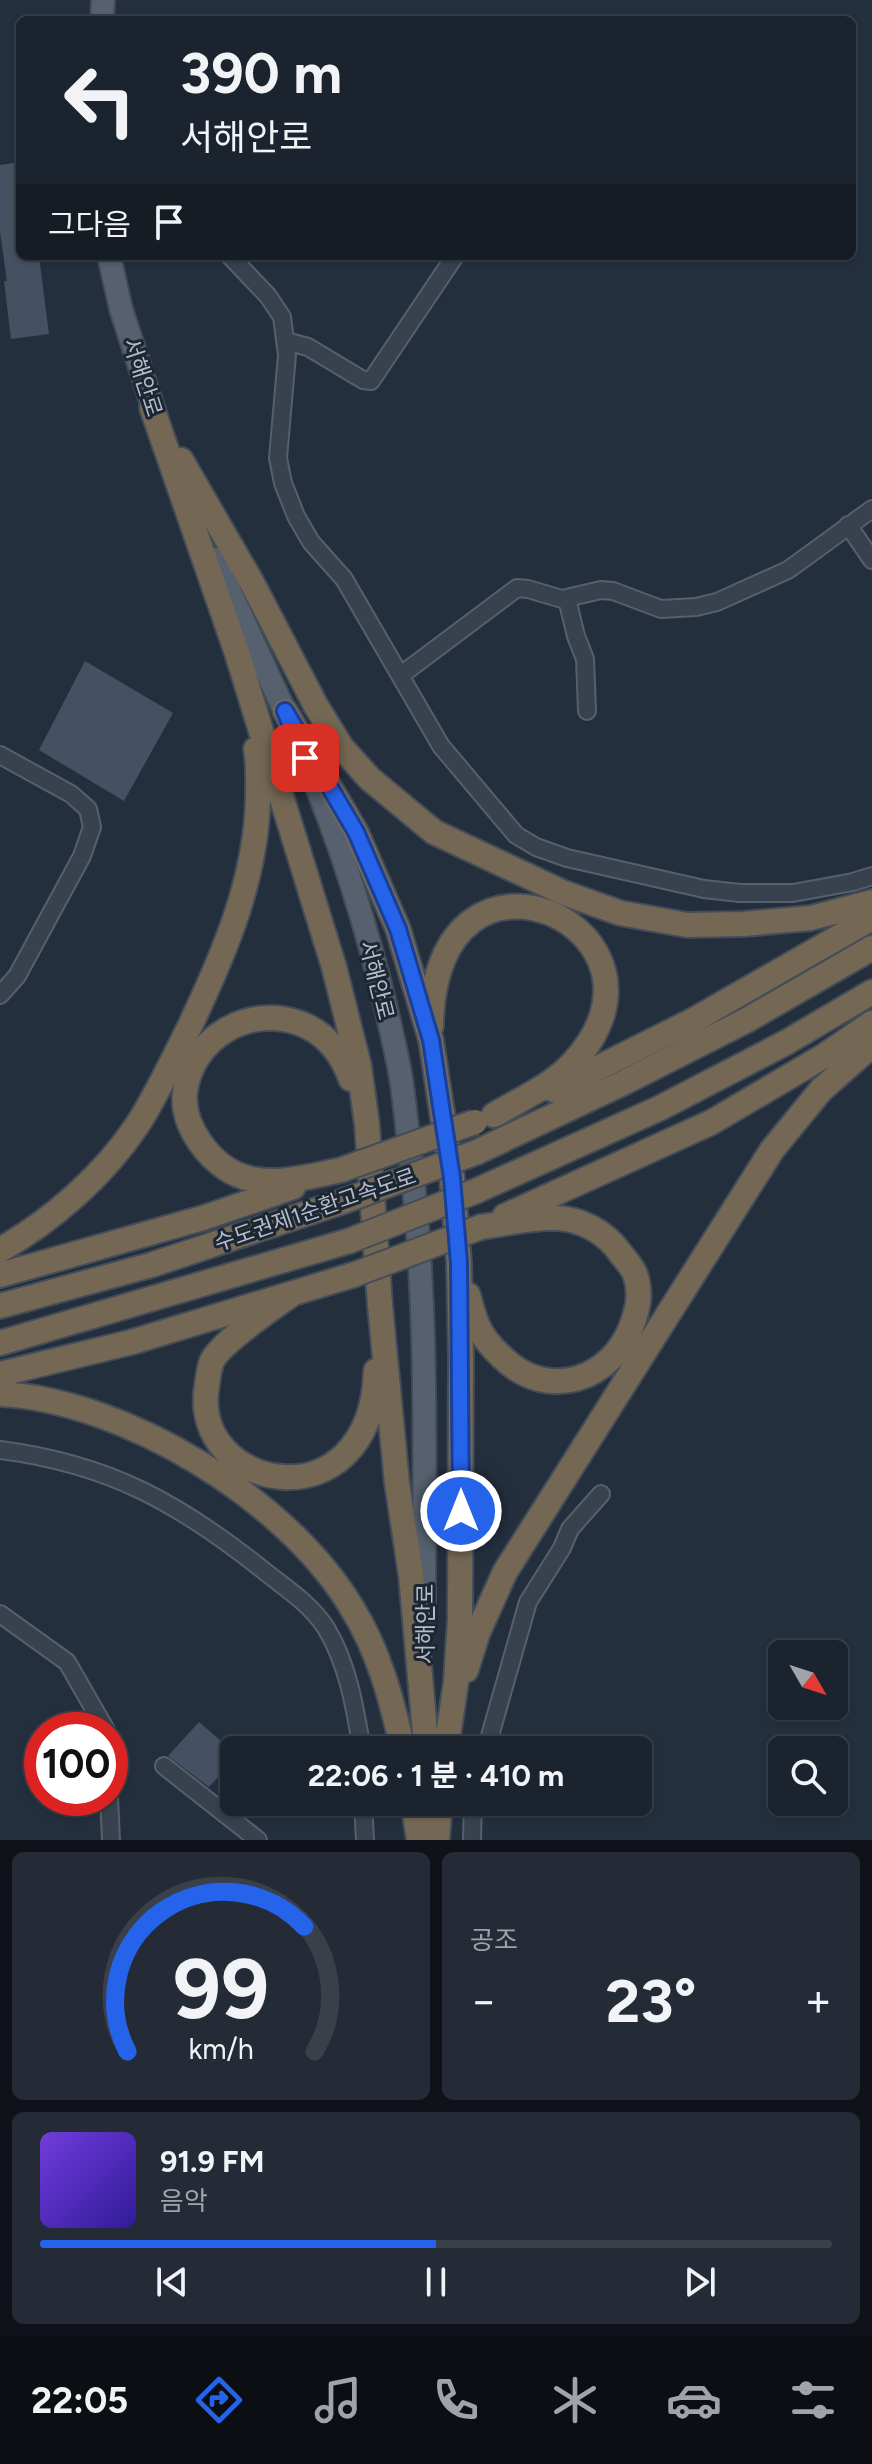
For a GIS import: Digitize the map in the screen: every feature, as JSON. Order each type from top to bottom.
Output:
[{"type":"highway","points":[[152,408],[237,653],[337,979],[359,1066],[367,1125],[397,1483],[411,1575],[429,1736]]},
{"type":"highway","points":[[152,408],[342,748],[370,779],[434,832],[564,893],[620,913],[687,925],[811,918],[872,902]]},
{"type":"highway","points":[[0,1250],[61,1207],[97,1174],[137,1125],[180,1047],[238,918],[252,857],[258,759],[237,653]]},
{"type":"highway","points":[[285,711],[356,832],[398,929],[431,1040],[452,1178],[459,1263],[460,1619],[456,1682],[435,1736]]},
{"type":"highway","points":[[431,1040],[432,1011],[440,967],[465,927],[484,913],[503,906],[526,905],[545,909],[565,919],[583,935],[602,967],[607,990],[604,1014],[593,1039],[570,1067],[485,1119]]},
{"type":"highway","points":[[0,1275],[203,1218],[485,1119],[589,1075],[774,976],[872,918]]},
{"type":"highway","name":"수도권제1순환고속도로","points":[[0,1306],[151,1265],[344,1201],[477,1152],[747,1020],[872,948]]},
{"type":"highway","name":"수도권제1순환고속도로","points":[[0,1343],[349,1241],[476,1191],[660,1108],[787,1042],[872,992]]},
{"type":"highway","points":[[341,1170],[265,1181],[244,1177],[222,1167],[195,1136],[185,1093],[205,1046],[241,1021],[262,1017],[285,1018],[306,1025],[338,1050],[367,1125]]},
{"type":"highway","points":[[0,1374],[132,1342],[292,1294],[353,1275],[481,1227],[712,1122],[824,1056],[872,1023]]},
{"type":"highway","points":[[436,1736],[462,1683],[478,1632],[505,1572],[772,1150],[821,1090],[872,1045]]},
{"type":"highway","points":[[459,1263],[477,1326],[504,1360],[533,1379],[563,1381],[597,1371],[627,1339],[640,1296],[634,1272],[614,1243],[585,1223],[554,1217],[481,1227]]},
{"type":"highway","points":[[292,1294],[247,1327],[213,1359],[204,1398],[212,1431],[229,1453],[249,1467],[273,1477],[297,1479],[325,1470],[345,1455],[361,1435],[372,1408],[376,1383],[380,1305]]},
{"type":"highway","points":[[0,1394],[55,1401],[99,1414],[160,1440],[222,1477],[315,1559],[352,1607],[376,1656],[393,1706],[419,1736]]},
{"type":"highway","points":[[415,1816],[419,1840]]},
{"type":"highway","points":[[437,1840],[439,1816]]},
{"type":"main road","name":"서해안로","points":[[110,260],[121,309],[152,408],[220,572],[325,805],[353,889],[399,1069],[416,1203],[423,1330],[430,1736]]},
{"type":"main road","points":[[428,1816],[429,1840]]},
{"type":"street","points":[[234,260],[277,307],[282,317],[286,341],[279,468],[303,530],[344,579],[441,746],[508,827],[536,847],[567,858],[704,889],[793,893],[872,876]]},
{"type":"street","points":[[286,341],[308,347],[363,380],[371,381],[452,260]]},
{"type":"street","points":[[401,675],[512,590],[528,589],[567,599],[601,590],[661,609],[696,607],[717,602],[798,564],[872,509]]},
{"type":"street","points":[[848,525],[872,560]]},
{"type":"street","points":[[567,599],[585,659],[587,711]]},
{"type":"street","points":[[0,755],[71,794],[88,809],[92,827],[75,870],[17,976],[0,995]]},
{"type":"street","points":[[0,1450],[73,1464],[136,1487],[197,1520],[287,1588],[324,1625],[336,1648],[346,1674],[359,1736]]},
{"type":"street","points":[[490,1736],[528,1602],[562,1548],[570,1529],[601,1494]]},
{"type":"street","points":[[0,1614],[67,1662],[96,1712]]},
{"type":"street","points":[[164,1766],[258,1840]]},
{"type":"street","points":[[110,1816],[111,1840]]},
{"type":"street","points":[[364,1816],[365,1840]]},
{"type":"street","points":[[472,1840],[473,1816]]},
{"type":"building","points":[[16,163],[16,260],[40,260],[49,334],[11,339],[0,232],[0,165]]},
{"type":"building","points":[[85,661],[173,713],[124,801],[39,750]]},
{"type":"building","points":[[199,1722],[220,1740],[220,1775],[209,1787],[168,1756]]},
{"type":"route","points":[[305,758],[285,711],[356,832],[398,929],[431,1040],[452,1178],[459,1263],[461,1511]]}]
